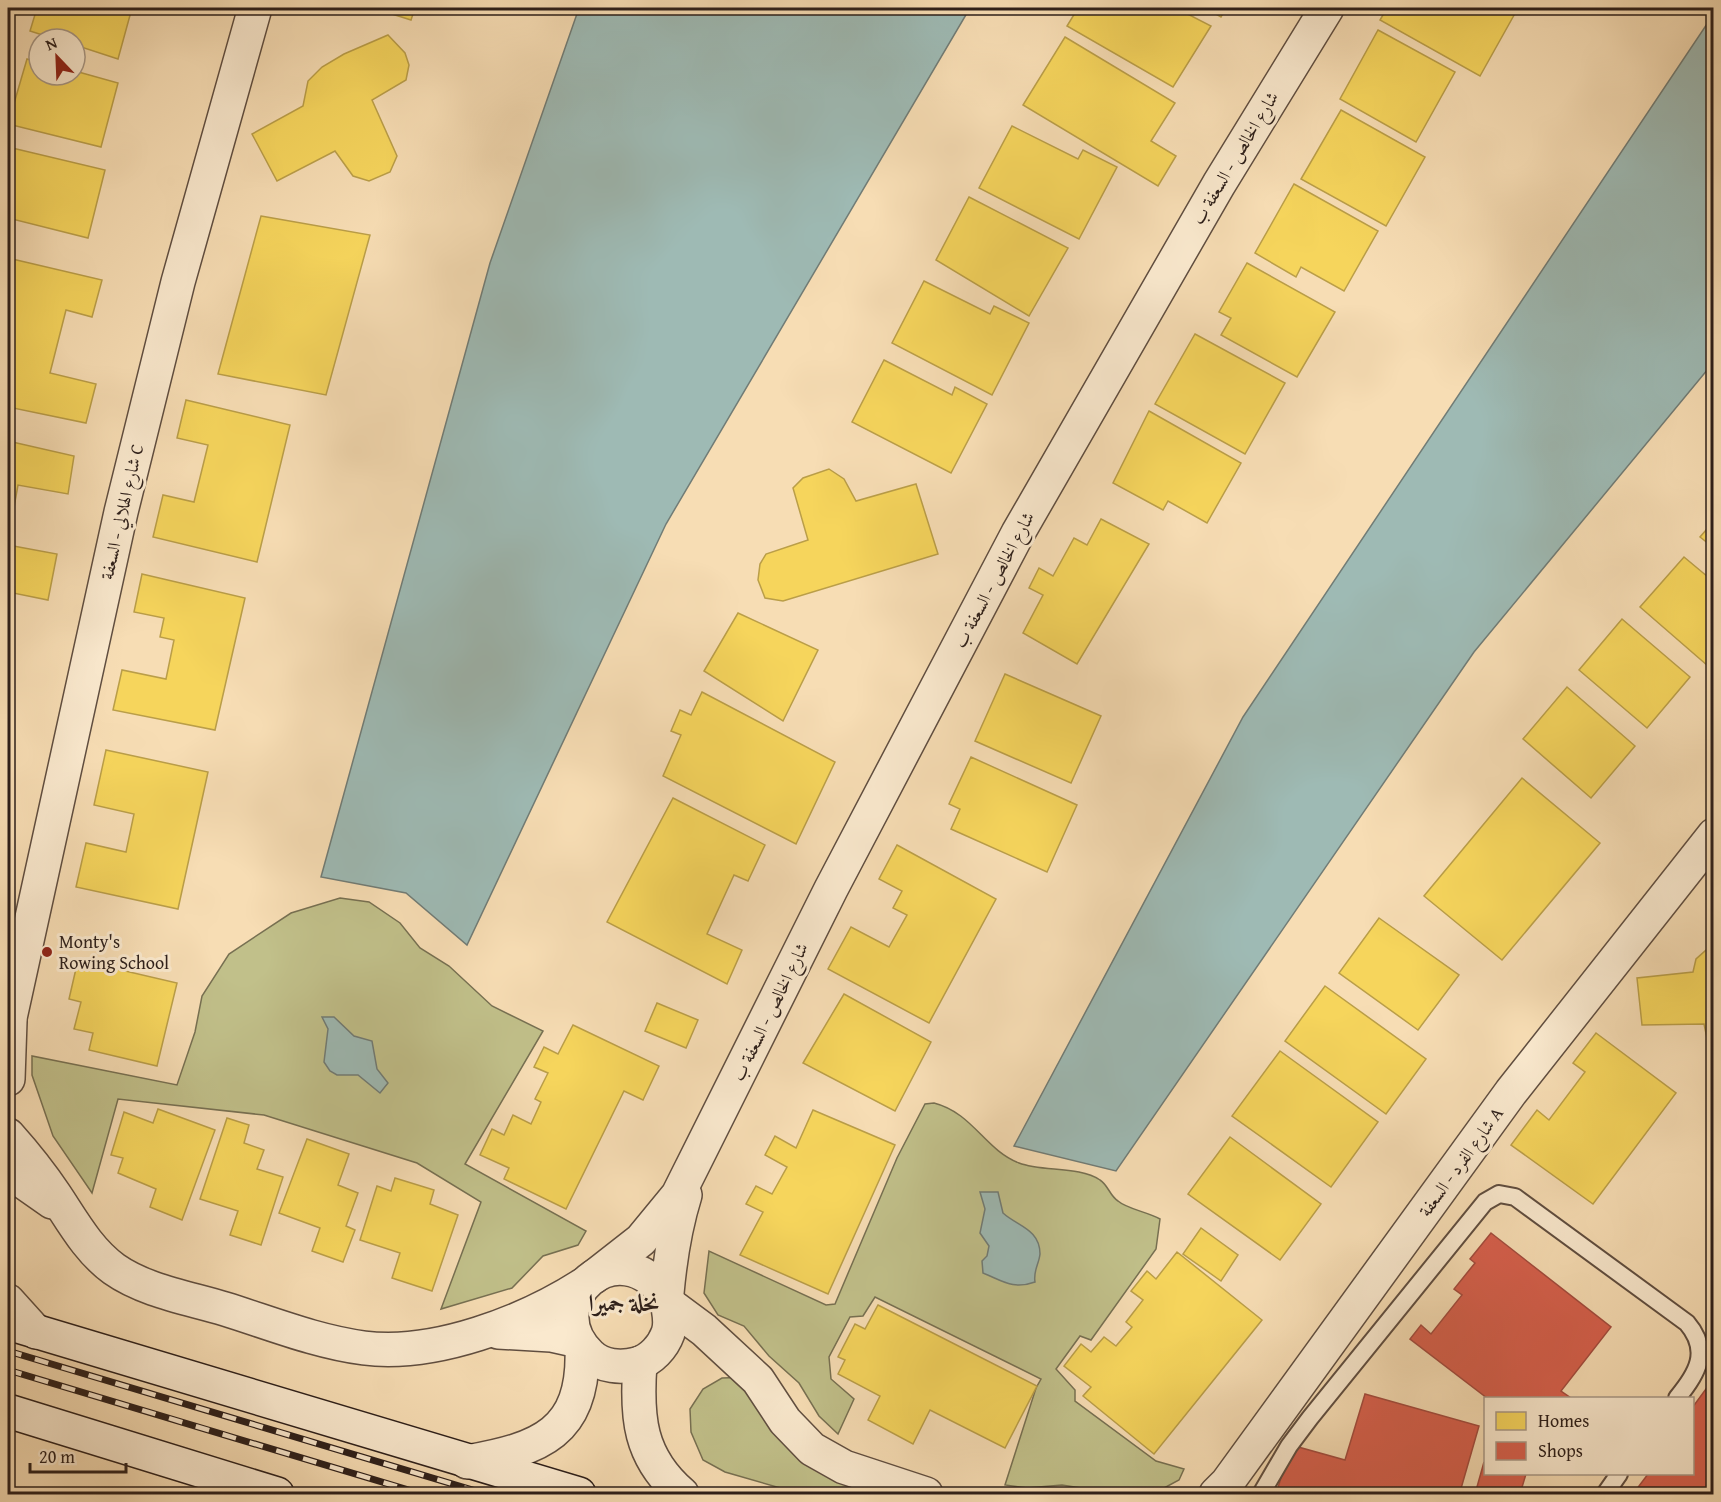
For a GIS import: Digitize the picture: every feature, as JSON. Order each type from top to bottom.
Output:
[{"type":"street","name":"شارع الهلالي - السعفة C","points":[[8,1079],[9,1024],[121,513],[178,282],[255,8]]},
{"type":"street","name":"شارع الخالص - السعفة ب","points":[[589,1281],[619,1259],[661,1219],[693,1170],[831,889],[1018,533],[1219,184],[1327,8]]},
{"type":"street","name":"شارع الفرد - السعفة A","points":[[1216,1494],[1227,1483],[1511,1092],[1713,835]]},
{"type":"street","points":[[8,1135],[38,1171],[99,1257],[133,1280],[342,1344],[393,1349],[419,1347],[469,1335],[537,1311],[611,1269],[628,1268],[644,1273],[657,1283],[668,1301],[704,1330],[758,1380],[786,1421],[812,1449],[844,1467],[926,1494]]},
{"type":"street","name":"شارع الخالص - السعفة ب","points":[[668,1301],[675,1233],[693,1170]]},
{"type":"street","points":[[8,1175],[40,1192],[71,1219]]},
{"type":"street","points":[[589,1281],[573,1307],[573,1330],[580,1344],[594,1359],[609,1365],[624,1367],[695,1348],[735,1359]]},
{"type":"street","points":[[8,1301],[22,1328],[579,1494]]},
{"type":"street","points":[[668,1301],[669,1331],[663,1344],[647,1359],[637,1404],[644,1440],[660,1472],[682,1494]]},
{"type":"street","points":[[469,1335],[524,1332],[580,1344]]},
{"type":"street","points":[[467,1462],[513,1454],[532,1447],[563,1423],[580,1388],[580,1344]]},
{"type":"street","points":[[8,1412],[277,1494]]},
{"type":"lane","points":[[1261,1494],[1289,1446],[1310,1418],[1485,1202],[1499,1194],[1515,1197],[1687,1323],[1700,1343],[1701,1355],[1698,1369],[1678,1397]]},
{"type":"lane","points":[[1605,1494],[1618,1475]]},
{"type":"shaded area","points":[[340,898],[369,902],[400,923],[420,948],[449,966],[492,1006],[543,1031],[465,1164],[586,1231],[578,1245],[543,1256],[512,1288],[441,1309],[481,1202],[417,1163],[264,1115],[118,1099],[92,1193],[53,1136],[32,1075],[32,1056],[177,1085],[195,1032],[202,996],[229,954],[291,913]]},
{"type":"shaded area","points":[[934,1103],[959,1115],[1007,1157],[1028,1166],[1071,1171],[1091,1176],[1103,1182],[1115,1199],[1122,1204],[1160,1219],[1156,1249],[1091,1340],[1080,1336],[1056,1369],[1075,1390],[1075,1401],[1156,1461],[1184,1469],[1179,1480],[1153,1494],[1095,1494],[1087,1489],[1062,1485],[1027,1488],[1005,1485],[1036,1388],[1041,1379],[875,1297],[863,1316],[850,1317],[829,1357],[831,1379],[854,1399],[838,1434],[819,1416],[799,1383],[769,1356],[744,1326],[718,1315],[704,1293],[709,1251],[826,1305],[835,1304],[897,1158],[925,1104]]},
{"type":"shaded area","points":[[753,1377],[820,1460],[850,1487],[865,1494],[801,1494],[725,1472],[703,1460],[691,1432],[690,1409],[703,1389],[722,1378]]},
{"type":"water","points":[[579,8],[970,8],[666,524],[467,945],[406,893],[321,877],[490,263]]},
{"type":"water","points":[[1713,15],[1713,363],[1474,652],[1116,1171],[1014,1146],[1243,717]]},
{"type":"water","points":[[322,1017],[334,1017],[354,1036],[372,1041],[377,1069],[388,1083],[380,1093],[358,1075],[337,1075],[330,1071],[324,1062],[328,1029]]},
{"type":"water","points":[[980,1192],[998,1192],[1003,1213],[1027,1229],[1036,1239],[1040,1254],[1035,1282],[1014,1285],[983,1273],[982,1261],[987,1256],[989,1246],[980,1233],[985,1209]]},
{"type":"building: Homes","points":[[37,8],[132,8],[118,59],[87,49],[87,27],[31,27]]},
{"type":"building: Homes","points":[[373,8],[415,8],[411,20]]},
{"type":"building: Homes","points":[[1078,8],[1176,8],[1211,26],[1173,87],[1067,26]]},
{"type":"building: Homes","points":[[1205,8],[1226,8],[1221,17]]},
{"type":"building: Homes","points":[[1387,8],[1518,8],[1480,76],[1380,20]]},
{"type":"building: Homes","points":[[1378,30],[1455,72],[1416,142],[1340,99]]},
{"type":"building: Homes","points":[[388,35],[405,53],[409,65],[406,80],[372,100],[397,156],[390,172],[369,181],[353,176],[335,151],[277,181],[252,134],[303,106],[308,81],[322,67],[344,54]]},
{"type":"building: Homes","points":[[1065,37],[1175,103],[1151,141],[1176,156],[1158,186],[1023,105]]},
{"type":"building: Homes","points":[[27,59],[27,87],[87,87],[87,74],[118,83],[101,147],[8,124]]},
{"type":"building: Homes","points":[[1341,110],[1425,157],[1386,226],[1301,179]]},
{"type":"building: Homes","points":[[1012,126],[1078,159],[1083,150],[1117,167],[1079,239],[979,188]]},
{"type":"building: Homes","points":[[8,147],[105,170],[88,238],[8,218]]},
{"type":"building: Homes","points":[[1294,184],[1378,231],[1344,291],[1301,267],[1296,277],[1255,253]]},
{"type":"building: Homes","points":[[969,197],[1068,248],[1029,316],[936,260]]},
{"type":"building: Homes","points":[[261,216],[370,235],[326,395],[218,374]]},
{"type":"building: Homes","points":[[8,258],[102,280],[92,317],[66,310],[50,373],[96,384],[86,423],[8,407]]},
{"type":"building: Homes","points":[[1247,263],[1335,312],[1297,377],[1221,335],[1231,318],[1219,312]]},
{"type":"building: Homes","points":[[924,281],[990,314],[994,306],[1029,323],[992,395],[892,343]]},
{"type":"building: Homes","points":[[1195,334],[1285,383],[1245,454],[1155,404]]},
{"type":"building: Homes","points":[[884,360],[952,395],[955,387],[987,404],[951,473],[852,422]]},
{"type":"building: Homes","points":[[186,400],[290,425],[257,562],[153,537],[163,495],[194,502],[208,445],[177,438]]},
{"type":"building: Homes","points":[[1149,411],[1241,463],[1207,523],[1168,501],[1163,510],[1113,483]]},
{"type":"building: Homes","points":[[8,441],[74,456],[68,494],[18,485],[8,541]]},
{"type":"building: Homes","points":[[829,469],[844,479],[856,501],[916,484],[938,554],[783,601],[765,598],[758,580],[760,564],[766,554],[808,540],[793,488],[803,478]]},
{"type":"building: Homes","points":[[1101,519],[1149,544],[1077,664],[1023,633],[1043,595],[1029,588],[1039,568],[1053,576],[1074,538],[1087,545]]},
{"type":"building: Homes","points":[[1714,521],[1714,548],[1700,537]]},
{"type":"building: Homes","points":[[8,545],[57,554],[48,600],[8,592]]},
{"type":"building: Homes","points":[[1684,557],[1714,582],[1714,659],[1708,666],[1640,607]]},
{"type":"building: Homes","points":[[142,574],[245,598],[215,730],[113,710],[122,670],[166,679],[174,640],[160,637],[164,618],[134,612]]},
{"type":"building: Homes","points":[[738,613],[818,650],[783,721],[704,671]]},
{"type":"building: Homes","points":[[1622,619],[1690,677],[1647,728],[1579,670]]},
{"type":"building: Homes","points":[[1005,674],[1101,716],[1071,783],[975,741]]},
{"type":"building: Homes","points":[[1567,687],[1635,746],[1591,798],[1523,739]]},
{"type":"building: Homes","points":[[702,692],[835,762],[796,844],[663,776],[681,735],[671,731],[680,710],[691,715]]},
{"type":"building: Homes","points":[[106,750],[208,772],[178,909],[76,887],[86,843],[126,852],[134,814],[94,805]]},
{"type":"building: Homes","points":[[971,757],[1077,805],[1047,872],[951,829],[960,809],[949,804]]},
{"type":"building: Homes","points":[[1522,778],[1600,843],[1502,960],[1424,896]]},
{"type":"building: Homes","points":[[673,798],[765,845],[748,881],[734,875],[707,934],[742,950],[727,984],[607,922]]},
{"type":"building: Homes","points":[[897,845],[996,899],[929,1023],[828,969],[851,927],[889,947],[907,915],[893,908],[902,891],[879,879]]},
{"type":"building: Homes","points":[[1379,918],[1459,975],[1418,1030],[1339,973]]},
{"type":"building: Homes","points":[[1713,944],[1714,1051],[1708,1043],[1704,1024],[1642,1025],[1637,978],[1693,972],[1696,959]]},
{"type":"building: Homes","points":[[78,960],[177,983],[157,1066],[89,1050],[93,1033],[74,1029],[81,1002],[69,999]]},
{"type":"building: Homes","points":[[1325,986],[1426,1059],[1386,1114],[1285,1041]]},
{"type":"building: Homes","points":[[844,994],[931,1042],[895,1111],[803,1063]]},
{"type":"building: Homes","points":[[657,1003],[698,1020],[686,1048],[645,1031]]},
{"type":"building: Homes","points":[[573,1025],[659,1066],[643,1100],[624,1091],[566,1209],[504,1179],[509,1168],[480,1155],[492,1129],[504,1135],[513,1115],[531,1124],[541,1102],[535,1099],[548,1073],[534,1067],[544,1047],[558,1054]]},
{"type":"building: Homes","points":[[1596,1033],[1676,1093],[1593,1204],[1511,1145],[1537,1110],[1549,1120],[1585,1072],[1573,1063]]},
{"type":"building: Homes","points":[[1280,1051],[1378,1122],[1331,1187],[1232,1116]]},
{"type":"building: Homes","points":[[158,1109],[215,1130],[182,1220],[150,1207],[156,1189],[118,1173],[123,1158],[111,1155],[124,1112],[153,1123]]},
{"type":"building: Homes","points":[[813,1110],[895,1145],[828,1294],[740,1255],[763,1212],[746,1204],[756,1186],[772,1194],[787,1167],[765,1155],[775,1136],[796,1148]]},
{"type":"building: Homes","points":[[227,1118],[249,1125],[244,1143],[264,1150],[257,1169],[283,1177],[261,1245],[230,1235],[238,1211],[200,1199]]},
{"type":"building: Homes","points":[[1230,1137],[1321,1204],[1280,1260],[1188,1194]]},
{"type":"building: Homes","points":[[307,1139],[349,1154],[338,1185],[358,1193],[346,1226],[355,1230],[343,1262],[312,1251],[320,1228],[279,1213]]},
{"type":"building: Homes","points":[[395,1178],[434,1190],[430,1204],[458,1215],[432,1291],[392,1278],[400,1253],[360,1240],[377,1186],[391,1191]]},
{"type":"building: Homes","points":[[1201,1228],[1238,1255],[1221,1281],[1183,1254]]},
{"type":"building: Homes","points":[[1177,1252],[1262,1320],[1154,1454],[1083,1396],[1091,1387],[1064,1366],[1081,1344],[1091,1352],[1104,1337],[1116,1346],[1132,1327],[1126,1322],[1143,1300],[1131,1291],[1147,1271],[1156,1279]]},
{"type":"building: Homes","points":[[878,1305],[1037,1386],[1005,1448],[930,1410],[913,1444],[868,1420],[880,1396],[838,1374],[845,1360],[838,1357],[855,1324],[865,1329]]},
{"type":"building: Shops","points":[[1491,1233],[1611,1327],[1561,1391],[1570,1397],[1486,1397],[1410,1339],[1421,1325],[1431,1334],[1462,1295],[1454,1289],[1475,1263],[1470,1259]]},
{"type":"building: Shops","points":[[1714,1378],[1714,1494],[1633,1494],[1647,1475],[1694,1475],[1694,1405]]},
{"type":"building: Shops","points":[[1365,1394],[1479,1426],[1460,1492],[1469,1494],[1276,1494],[1291,1445],[1345,1460]]},
{"type":"building: Shops","points":[[1484,1462],[1484,1475],[1526,1475],[1520,1494],[1475,1494]]},
{"type":"railway","points":[[8,1351],[486,1494]]},
{"type":"railway","points":[[8,1370],[422,1494]]},
{"type":"place","name":"Monty's Rowing School","points":[[47,952]]},
{"type":"district","name":"نخلة جميرا","points":[[624,1303]]}]
